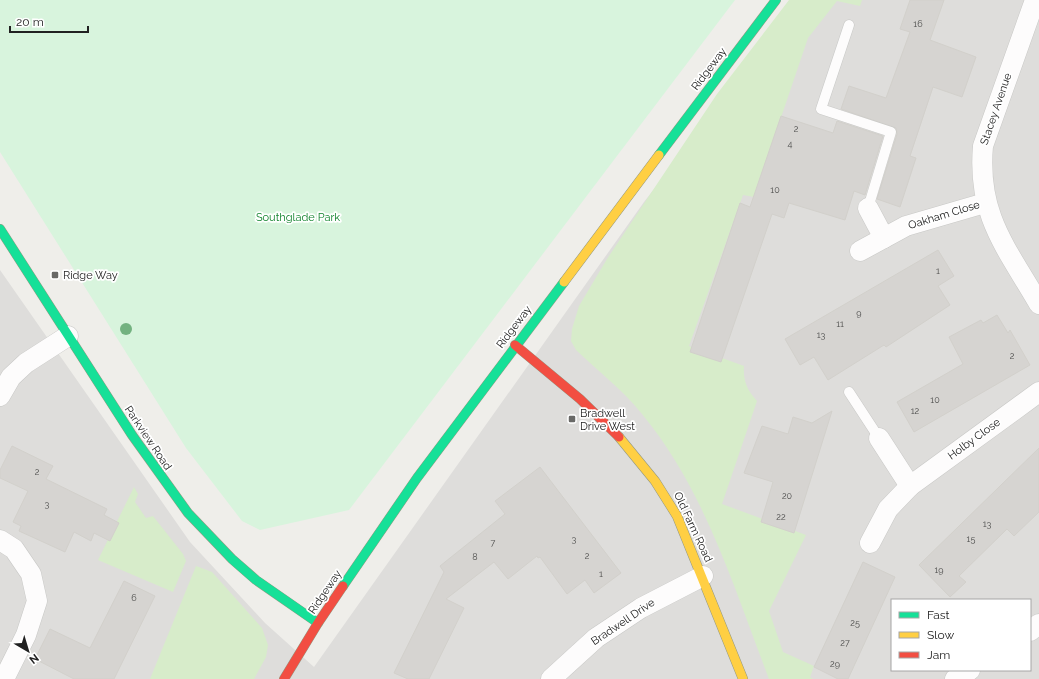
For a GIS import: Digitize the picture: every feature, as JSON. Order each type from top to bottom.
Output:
[{"type":"street","name":"Ridgeway","points":[[284,679],[318,622],[417,478],[515,345],[776,0]]},
{"type":"street","name":"Stacey Avenue","points":[[1035,0],[983,146],[982,184],[985,203],[994,229],[1039,304]]},
{"type":"street","name":"Oakham Close","points":[[860,251],[906,226],[985,203]]},
{"type":"street","points":[[868,208],[884,238]]},
{"type":"street","name":"Parkview Road","points":[[0,229],[165,484],[206,532],[255,580],[318,622]]},
{"type":"street","points":[[0,396],[11,377],[26,363],[68,336]]},
{"type":"street","name":"Old Farm Road","points":[[515,345],[591,408],[635,453],[672,506],[703,576],[743,679]]},
{"type":"street","name":"Holby Close","points":[[870,543],[888,509],[910,486],[1039,392]]},
{"type":"street","points":[[879,438],[910,486]]},
{"type":"street","points":[[0,540],[14,549],[31,574],[37,601],[26,635],[4,679]]},
{"type":"street","name":"Bradwell Drive","points":[[551,679],[596,638],[641,608],[703,576]]},
{"type":"street","points":[[1031,630],[1039,624]]},
{"type":"street","points":[[955,679],[968,671]]},
{"type":"lane","points":[[849,25],[821,109],[891,132],[868,208]]},
{"type":"lane","points":[[849,392],[879,438]]},
{"type":"shaded area","points":[[801,0],[1039,0],[1039,679],[0,679],[0,270],[190,542],[265,623],[314,667],[644,202]]},
{"type":"green space","name":"Southglade Park","points":[[0,0],[735,0],[349,510],[260,530],[242,521],[186,448],[0,152]]},
{"type":"green space","points":[[789,0],[862,0],[860,6],[837,1],[808,38],[754,197],[743,195],[689,346],[744,366],[746,385],[757,401],[722,504],[806,535],[769,611],[783,652],[814,666],[810,677],[813,679],[769,679],[716,541],[701,507],[684,475],[664,443],[635,405],[576,350],[571,341],[572,329],[579,306],[607,259],[717,94]]},
{"type":"green space","points":[[134,487],[138,494],[135,502],[146,518],[153,516],[183,554],[186,561],[173,592],[98,560]]},
{"type":"green space","points":[[196,566],[212,572],[262,628],[268,645],[266,657],[254,679],[150,679]]},
{"type":"building","points":[[910,0],[944,0],[930,40],[976,57],[962,97],[933,87],[910,156],[916,158],[900,207],[877,199],[897,134],[896,128],[841,109],[849,86],[886,98],[910,32],[900,29]]},
{"type":"building","points":[[781,116],[833,133],[837,121],[883,136],[865,195],[854,191],[845,220],[789,203],[784,218],[772,214],[721,362],[690,352],[740,203],[750,207]]},
{"type":"building","points":[[938,250],[954,276],[938,286],[950,305],[886,347],[884,345],[828,380],[814,357],[800,365],[785,339]]},
{"type":"building","points":[[997,315],[1008,333],[1010,330],[1030,365],[914,432],[897,402],[963,364],[949,337],[981,320],[983,323]]},
{"type":"building","points":[[832,411],[794,533],[761,522],[773,482],[744,473],[762,426],[788,434],[793,417],[812,423]]},
{"type":"building","points":[[12,446],[53,466],[46,479],[107,509],[104,515],[119,523],[110,541],[94,533],[91,541],[74,532],[65,552],[19,531],[21,526],[13,522],[28,491],[0,478],[0,470]]},
{"type":"building","points":[[1039,448],[1039,512],[1014,536],[1007,529],[959,576],[966,582],[950,597],[919,565]]},
{"type":"building","points":[[540,467],[621,573],[594,593],[585,580],[567,594],[540,557],[538,558],[537,556],[508,579],[494,562],[446,599],[464,608],[429,679],[408,679],[394,673],[444,572],[440,566],[505,514],[495,501]]},
{"type":"building","points":[[863,562],[895,577],[848,679],[838,679],[814,667]]},
{"type":"building","points":[[124,581],[155,596],[114,679],[74,679],[35,659],[50,629],[90,648]]},
{"type":"traffic: fast","points":[[659,155],[776,0]]},
{"type":"traffic: fast","points":[[0,229],[132,435],[188,513],[232,559],[256,580],[318,623]]},
{"type":"traffic: fast","points":[[343,586],[417,478],[564,282]]},
{"type":"traffic: slow","points":[[564,282],[659,155]]},
{"type":"traffic: slow","points":[[619,437],[655,481],[677,516],[743,679]]},
{"type":"traffic: jam","points":[[515,345],[580,399],[619,437]]},
{"type":"traffic: jam","points":[[284,679],[318,623],[343,586]]},
{"type":"place","name":"Ridge Way","points":[[55,275]]},
{"type":"place","name":"Bradwell Drive West","points":[[572,419]]}]
